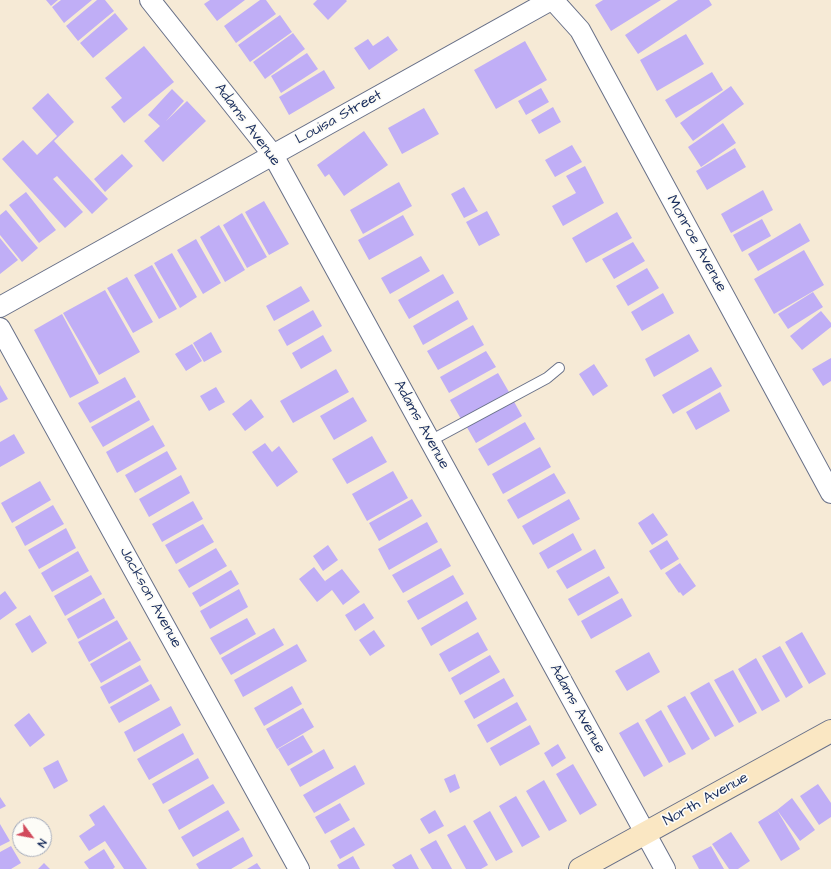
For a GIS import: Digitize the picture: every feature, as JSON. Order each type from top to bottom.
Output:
[{"type":"main road","name":"North Avenue","points":[[580,869],[831,731]]},
{"type":"street","name":"Adams Avenue","points":[[150,0],[273,155],[665,869]]},
{"type":"street","name":"Louisa Street","points":[[0,307],[552,0]]},
{"type":"street","name":"Monroe Avenue","points":[[552,0],[580,30],[831,493]]},
{"type":"street","name":"Jackson Avenue","points":[[0,328],[299,869]]},
{"type":"lane","points":[[430,441],[547,378],[558,368]]},
{"type":"building","points":[[46,0],[58,0],[51,6]]},
{"type":"building","points":[[61,0],[92,0],[64,23],[52,7]]},
{"type":"building","points":[[97,0],[105,0],[114,11],[78,41],[66,26]]},
{"type":"building","points":[[210,0],[245,0],[217,21],[204,4]]},
{"type":"building","points":[[260,0],[266,0],[276,14],[236,43],[224,26]]},
{"type":"building","points":[[317,0],[347,1],[328,20],[313,4]]},
{"type":"building","points":[[603,0],[661,0],[611,31],[595,5]]},
{"type":"building","points":[[678,0],[709,0],[712,5],[638,54],[625,35]]},
{"type":"building","points":[[115,13],[128,29],[93,58],[80,43]]},
{"type":"building","points":[[280,15],[292,32],[250,62],[238,45]]},
{"type":"building","points":[[293,33],[305,49],[265,79],[253,62]]},
{"type":"building","points":[[686,34],[704,64],[657,91],[640,60]]},
{"type":"building","points":[[388,36],[398,50],[369,70],[354,48],[368,39],[373,46]]},
{"type":"building","points":[[525,41],[547,80],[496,109],[474,70]]},
{"type":"building","points":[[144,46],[174,82],[124,123],[111,107],[122,98],[105,78]]},
{"type":"building","points":[[307,53],[318,69],[281,93],[271,76]]},
{"type":"building","points":[[324,70],[335,88],[289,115],[279,97]]},
{"type":"building","points":[[712,72],[723,90],[676,118],[665,100]]},
{"type":"building","points":[[731,86],[744,104],[693,141],[680,123]]},
{"type":"building","points":[[541,88],[549,102],[526,115],[518,101]]},
{"type":"building","points":[[172,89],[184,101],[166,121],[187,101],[206,121],[163,162],[144,141],[160,126],[148,115]]},
{"type":"building","points":[[48,93],[74,122],[54,141],[108,199],[92,214],[57,176],[53,179],[83,212],[65,228],[2,159],[23,140],[37,155],[57,136],[32,108]]},
{"type":"building","points":[[553,107],[561,122],[539,134],[531,120]]},
{"type":"building","points":[[424,108],[439,134],[402,154],[388,128]]},
{"type":"building","points":[[723,123],[736,143],[701,167],[688,147]]},
{"type":"building","points":[[364,131],[388,165],[344,196],[329,174],[325,177],[317,165]]},
{"type":"building","points":[[572,145],[582,162],[555,177],[545,160]]},
{"type":"building","points":[[735,148],[746,167],[707,190],[696,171]]},
{"type":"building","points":[[122,154],[133,166],[105,192],[94,179]]},
{"type":"building","points":[[585,166],[604,203],[563,226],[552,206],[576,193],[566,176]]},
{"type":"building","points":[[399,182],[412,206],[363,234],[350,210]]},
{"type":"building","points":[[464,187],[478,211],[464,218],[451,194]]},
{"type":"building","points":[[763,190],[773,210],[731,233],[721,214]]},
{"type":"building","points":[[26,192],[56,230],[39,243],[9,205]]},
{"type":"building","points":[[264,201],[289,244],[269,255],[245,212]]},
{"type":"building","points":[[6,210],[38,248],[22,262],[0,235],[0,215]]},
{"type":"building","points":[[487,211],[500,235],[479,246],[466,222]]},
{"type":"building","points":[[617,212],[632,238],[586,263],[572,238]]},
{"type":"building","points":[[242,213],[267,257],[247,268],[223,225]]},
{"type":"building","points":[[403,215],[414,235],[369,260],[358,240]]},
{"type":"building","points":[[762,219],[771,236],[742,252],[733,235]]},
{"type":"building","points":[[800,223],[810,241],[758,271],[748,254]]},
{"type":"building","points":[[219,225],[245,270],[225,282],[200,237]]},
{"type":"building","points":[[0,238],[18,260],[0,274]]},
{"type":"building","points":[[196,239],[221,283],[203,294],[177,250]]},
{"type":"building","points":[[633,242],[645,261],[614,279],[602,259]]},
{"type":"building","points":[[804,250],[824,285],[774,314],[754,279]]},
{"type":"building","points":[[172,253],[197,297],[180,308],[154,263]]},
{"type":"building","points":[[421,256],[430,271],[390,294],[381,278]]},
{"type":"building","points":[[152,265],[177,309],[159,319],[134,275]]},
{"type":"building","points":[[647,268],[659,288],[628,306],[616,286]]},
{"type":"building","points":[[443,274],[454,293],[409,319],[398,300]]},
{"type":"building","points":[[127,277],[153,322],[133,333],[107,288]]},
{"type":"building","points":[[301,286],[310,301],[274,321],[266,306]]},
{"type":"building","points":[[105,290],[140,352],[99,375],[63,313]]},
{"type":"building","points":[[813,292],[823,307],[788,329],[778,314]]},
{"type":"building","points":[[663,293],[674,313],[642,331],[631,312]]},
{"type":"building","points":[[458,300],[468,319],[423,345],[413,326]]},
{"type":"building","points":[[313,310],[322,326],[287,346],[278,330]]},
{"type":"building","points":[[821,311],[831,323],[831,327],[802,350],[790,336]]},
{"type":"building","points":[[62,314],[99,383],[70,398],[34,330]]},
{"type":"building","points":[[473,325],[484,345],[438,370],[427,351]]},
{"type":"building","points":[[211,332],[222,352],[204,362],[193,343]]},
{"type":"building","points":[[689,334],[699,351],[654,377],[645,359]]},
{"type":"building","points":[[323,335],[332,351],[301,369],[292,353]]},
{"type":"building","points":[[192,344],[202,361],[186,371],[175,354]]},
{"type":"building","points":[[486,351],[496,367],[449,393],[440,377]]},
{"type":"building","points":[[831,358],[831,381],[823,386],[812,369]]},
{"type":"building","points":[[594,364],[608,386],[593,396],[579,374]]},
{"type":"building","points":[[711,367],[722,386],[673,414],[662,395]]},
{"type":"building","points":[[336,369],[349,392],[293,423],[280,401]]},
{"type":"building","points":[[498,373],[509,392],[461,419],[450,400]]},
{"type":"building","points":[[125,377],[136,397],[90,423],[78,403]]},
{"type":"building","points":[[0,385],[8,399],[0,403]]},
{"type":"building","points":[[216,387],[225,402],[209,411],[200,396]]},
{"type":"building","points":[[720,392],[730,411],[696,430],[686,412]]},
{"type":"building","points":[[353,397],[367,421],[334,440],[320,416]]},
{"type":"building","points":[[512,398],[522,416],[476,443],[465,424]]},
{"type":"building","points":[[251,399],[264,417],[245,431],[232,414]]},
{"type":"building","points":[[139,400],[150,420],[103,447],[91,427]]},
{"type":"building","points":[[525,422],[535,439],[488,466],[478,449]]},
{"type":"building","points":[[153,425],[165,446],[117,473],[106,452]]},
{"type":"building","points":[[14,434],[25,453],[0,467],[0,442]]},
{"type":"building","points":[[372,436],[387,462],[347,484],[332,459]]},
{"type":"building","points":[[265,443],[272,452],[279,446],[298,472],[277,487],[252,452]]},
{"type":"building","points":[[540,447],[551,467],[503,494],[492,474]]},
{"type":"building","points":[[167,451],[177,469],[135,493],[125,475]]},
{"type":"building","points":[[393,471],[408,498],[367,521],[352,494]]},
{"type":"building","points":[[554,473],[566,493],[518,519],[507,500]]},
{"type":"building","points":[[181,475],[190,493],[149,517],[139,499]]},
{"type":"building","points":[[40,481],[51,500],[12,523],[1,503]]},
{"type":"building","points":[[412,499],[422,516],[379,541],[369,523]]},
{"type":"building","points":[[569,499],[580,519],[533,545],[522,526]]},
{"type":"building","points":[[193,501],[203,519],[162,542],[152,524]]},
{"type":"building","points":[[53,505],[64,524],[25,546],[15,527]]},
{"type":"building","points":[[653,513],[668,535],[652,545],[638,523]]},
{"type":"building","points":[[427,522],[438,542],[389,570],[378,549]]},
{"type":"building","points":[[203,524],[214,542],[176,564],[165,545]]},
{"type":"building","points":[[66,528],[76,548],[39,569],[28,550]]},
{"type":"building","points":[[573,533],[582,550],[548,569],[539,553]]},
{"type":"building","points":[[667,540],[679,559],[661,570],[649,551]]},
{"type":"building","points":[[328,545],[338,560],[323,571],[313,556]]},
{"type":"building","points":[[216,548],[227,566],[189,588],[178,570]]},
{"type":"building","points":[[441,548],[451,566],[403,593],[392,575]]},
{"type":"building","points":[[595,549],[605,568],[567,589],[556,571]]},
{"type":"building","points":[[78,551],[89,571],[52,592],[41,573]]},
{"type":"building","points":[[680,563],[696,586],[683,596],[680,592],[679,593],[665,573]]},
{"type":"building","points":[[314,567],[328,585],[325,581],[342,569],[360,592],[343,605],[332,590],[317,602],[299,579]]},
{"type":"building","points":[[231,570],[239,584],[200,607],[192,593]]},
{"type":"building","points":[[91,575],[102,594],[65,616],[54,596]]},
{"type":"building","points":[[453,575],[464,594],[418,620],[407,601]]},
{"type":"building","points":[[609,576],[619,593],[578,616],[568,599]]},
{"type":"building","points":[[239,589],[248,607],[210,629],[200,611]]},
{"type":"building","points":[[5,591],[17,608],[0,620],[0,595]]},
{"type":"building","points":[[104,598],[115,618],[78,639],[67,619]]},
{"type":"building","points":[[622,598],[632,616],[591,639],[581,621]]},
{"type":"building","points":[[467,601],[477,619],[431,646],[421,628]]},
{"type":"building","points":[[364,603],[374,618],[355,631],[345,615]]},
{"type":"building","points":[[30,615],[47,643],[32,653],[15,624]]},
{"type":"building","points":[[247,618],[256,634],[220,655],[210,638]]},
{"type":"building","points":[[117,620],[128,639],[89,662],[78,642]]},
{"type":"building","points":[[274,628],[284,645],[231,675],[221,658]]},
{"type":"building","points":[[374,630],[385,646],[370,656],[359,640]]},
{"type":"building","points":[[478,632],[488,650],[449,672],[439,654]]},
{"type":"building","points":[[802,632],[826,674],[809,684],[785,642]]},
{"type":"building","points":[[130,641],[141,660],[101,683],[90,664]]},
{"type":"building","points":[[297,644],[307,661],[243,697],[234,680]]},
{"type":"building","points":[[780,646],[803,687],[786,698],[762,656]]},
{"type":"building","points":[[649,652],[660,672],[627,691],[615,671]]},
{"type":"building","points":[[490,655],[500,672],[460,695],[451,678]]},
{"type":"building","points":[[756,658],[780,701],[762,711],[738,669]]},
{"type":"building","points":[[140,665],[149,681],[109,704],[100,687]]},
{"type":"building","points":[[733,670],[757,713],[739,723],[714,680]]},
{"type":"building","points":[[504,678],[514,696],[474,719],[464,701]]},
{"type":"building","points":[[709,682],[734,726],[715,737],[690,693]]},
{"type":"building","points":[[151,684],[160,700],[119,723],[110,707]]},
{"type":"building","points":[[292,686],[302,704],[264,726],[254,708]]},
{"type":"building","points":[[685,696],[710,739],[692,750],[667,706]]},
{"type":"building","points":[[517,702],[527,720],[487,743],[477,725]]},
{"type":"building","points":[[171,706],[181,725],[134,752],[124,732]]},
{"type":"building","points":[[303,708],[314,727],[277,749],[266,729]]},
{"type":"building","points":[[661,710],[686,754],[669,763],[645,720]]},
{"type":"building","points":[[29,713],[45,735],[30,747],[14,725]]},
{"type":"building","points":[[638,722],[663,766],[644,777],[619,733]]},
{"type":"building","points":[[530,725],[540,744],[500,766],[490,748]]},
{"type":"building","points":[[183,733],[194,754],[149,780],[137,759]]},
{"type":"building","points":[[303,735],[313,752],[288,766],[278,749]]},
{"type":"building","points":[[558,744],[566,758],[552,767],[544,753]]},
{"type":"building","points":[[324,749],[334,768],[300,787],[290,769]]},
{"type":"building","points":[[198,758],[209,778],[163,804],[152,784]]},
{"type":"building","points":[[58,760],[68,781],[54,789],[43,768]]},
{"type":"building","points":[[573,764],[597,805],[580,815],[556,774]]},
{"type":"building","points":[[355,765],[365,784],[314,813],[303,795]]},
{"type":"building","points":[[455,774],[460,788],[450,793],[444,779]]},
{"type":"building","points":[[544,780],[567,821],[549,831],[526,791]]},
{"type":"building","points":[[213,784],[225,803],[179,830],[168,810]]},
{"type":"building","points":[[818,784],[831,803],[831,817],[819,825],[800,796]]},
{"type":"building","points":[[516,796],[540,837],[522,847],[499,806]]},
{"type":"building","points":[[0,797],[6,806],[0,809]]},
{"type":"building","points":[[792,798],[815,830],[800,841],[777,810]]},
{"type":"building","points":[[340,803],[350,820],[325,834],[315,817]]},
{"type":"building","points":[[104,805],[147,869],[124,869],[105,841],[89,851],[79,836],[95,825],[89,815]]},
{"type":"building","points":[[228,810],[240,830],[193,857],[181,837]]},
{"type":"building","points":[[435,810],[444,826],[429,834],[420,819]]},
{"type":"building","points":[[777,810],[800,849],[781,861],[758,822]]},
{"type":"building","points":[[490,811],[513,852],[496,861],[473,821]]},
{"type":"building","points":[[0,824],[10,841],[0,846]]},
{"type":"building","points":[[465,825],[488,865],[481,869],[466,869],[447,835]]},
{"type":"building","points":[[354,827],[365,845],[340,859],[330,841]]},
{"type":"building","points":[[731,832],[750,861],[738,869],[729,869],[712,844]]},
{"type":"building","points":[[243,837],[253,856],[231,869],[199,869],[196,864]]},
{"type":"building","points":[[436,840],[452,869],[432,869],[420,849]]},
{"type":"building","points":[[11,846],[12,857],[17,857],[21,863],[11,869],[0,869],[0,852]]},
{"type":"building","points":[[711,846],[724,869],[699,869],[692,856]]},
{"type":"building","points":[[104,849],[115,867],[113,869],[89,869],[84,862]]},
{"type":"building","points":[[411,854],[419,869],[395,869],[392,865]]},
{"type":"building","points":[[353,856],[360,869],[339,869],[337,865]]},
{"type":"building","points":[[44,863],[50,869],[38,869]]},
{"type":"building","points":[[257,863],[261,869],[247,869]]}]
